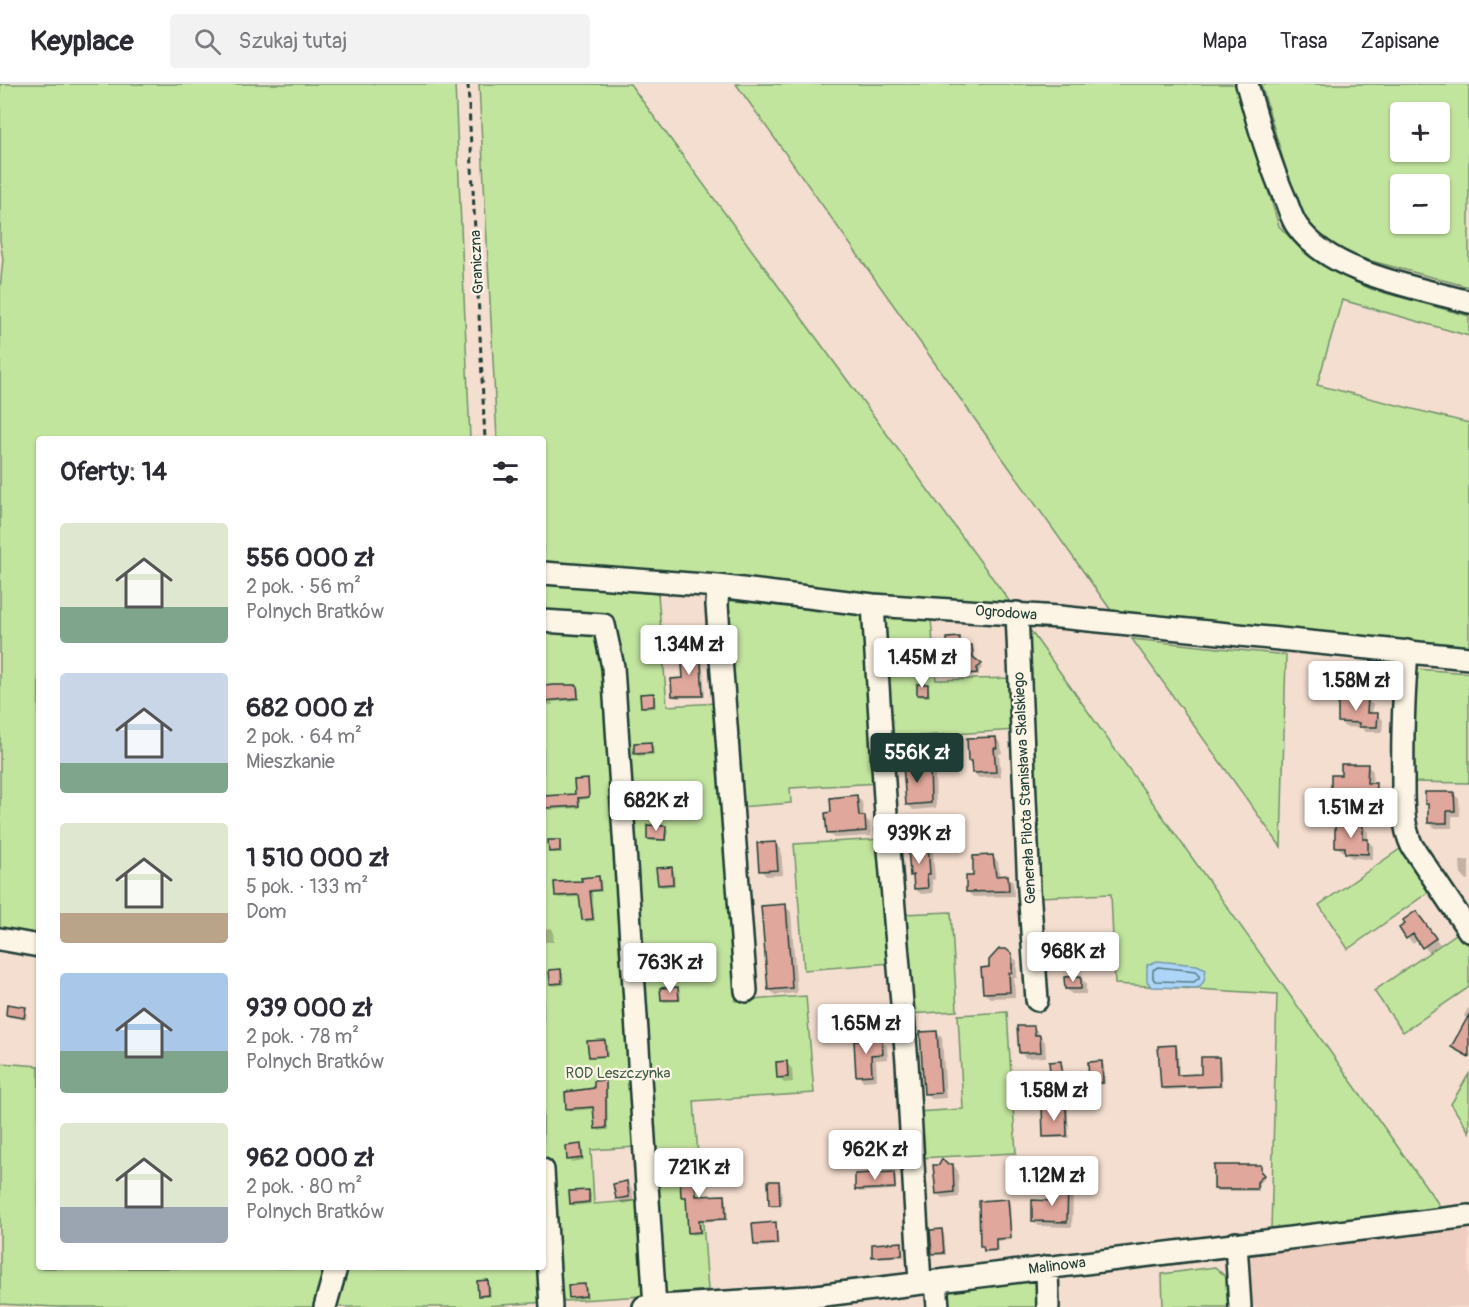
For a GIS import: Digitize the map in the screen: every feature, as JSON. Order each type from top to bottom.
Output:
[{"type":"street","points":[[1246,84],[1281,190],[1297,226],[1315,245],[1344,265],[1469,302]]},
{"type":"street","name":"Ogrodowa","points":[[546,573],[718,586],[873,605],[1017,613],[1469,658]]},
{"type":"street","points":[[718,586],[717,605],[746,991]]},
{"type":"street","points":[[873,605],[886,814],[907,1062],[928,1282],[938,1307]]},
{"type":"street","name":"Generała Pilota Stanisława Skalskiego","points":[[1017,613],[1029,890],[1037,1000]]},
{"type":"street","points":[[546,621],[604,625],[613,667],[667,1306]]},
{"type":"street","points":[[1407,651],[1402,732],[1403,803],[1406,832],[1412,846],[1469,931]]},
{"type":"street","points":[[0,939],[36,945]]},
{"type":"street","name":"Malinowa","points":[[644,1307],[818,1301],[928,1282],[1469,1216]]},
{"type":"street","points":[[546,1221],[551,1307]]},
{"type":"street","points":[[1236,1243],[1240,1307]]},
{"type":"street","points":[[1047,1267],[1048,1307]]},
{"type":"street","points":[[325,1307],[335,1270]]},
{"type":"path","name":"Graniczna","points":[[468,84],[485,436]]},
{"type":"shaded area","points":[[1469,1223],[1469,1307],[1245,1307],[1243,1262],[1253,1248]]},
{"type":"green space","points":[[0,84],[455,84],[470,436],[36,436],[36,940],[0,934],[0,289],[3,259],[0,240]]},
{"type":"green space","points":[[479,84],[630,84],[1013,606],[546,562],[546,436],[497,436]]},
{"type":"green space","points":[[736,84],[1236,84],[1279,226],[1304,252],[1332,271],[1371,289],[1469,316],[1469,336],[1342,300],[1317,385],[1469,423],[1469,650],[1115,616]]},
{"type":"green space","points":[[1261,84],[1469,84],[1469,287],[1349,255],[1328,242],[1306,221],[1294,197]]},
{"type":"green space","name":"ROD Leszczynka","points":[[546,583],[658,594],[667,706],[717,703],[739,989],[735,1001],[806,996],[814,1093],[694,1101],[708,1290],[662,1294],[651,1146],[591,1150],[594,1204],[643,1200],[649,1293],[643,1296],[469,1307],[336,1307],[334,1303],[342,1270],[546,1270]]},
{"type":"green space","points":[[723,600],[869,613],[880,783],[790,788],[791,803],[739,807]]},
{"type":"green space","points":[[882,615],[931,619],[936,680],[1013,678],[1016,730],[890,738]]},
{"type":"green space","points":[[1022,628],[1030,630],[1442,1209],[1271,1231],[1277,994],[1115,984],[1111,894],[1038,897]]},
{"type":"green space","points":[[1132,639],[1286,655],[1281,847]]},
{"type":"green space","points":[[1416,669],[1469,673],[1469,783],[1413,782]]},
{"type":"green space","points":[[883,839],[891,963],[804,970],[794,844]]},
{"type":"green space","points":[[1400,849],[1430,891],[1348,949],[1319,905]]},
{"type":"green space","points":[[951,912],[957,1011],[908,1014],[902,914]]},
{"type":"green space","points":[[1459,932],[1469,946],[1469,987],[1403,1032],[1374,991]]},
{"type":"green space","points":[[1007,1012],[1016,1153],[918,1158],[916,1112],[963,1109],[958,1015]]},
{"type":"green space","points":[[0,1063],[36,1066],[36,1270],[329,1270],[318,1307],[56,1307],[0,1304]]},
{"type":"green space","points":[[1469,1074],[1469,1132],[1451,1104]]},
{"type":"green space","points":[[1215,1267],[1227,1278],[1229,1307],[1163,1307],[1162,1274]]},
{"type":"green space","points":[[1042,1277],[1044,1307],[944,1307],[943,1295],[948,1286]]},
{"type":"water","points":[[1157,961],[1197,965],[1206,969],[1204,981],[1200,987],[1195,988],[1151,987],[1147,981],[1147,965]]},
{"type":"building","points":[[960,637],[960,646],[972,645],[973,657],[982,664],[977,668],[977,673],[953,675],[952,663],[948,663],[947,638]]},
{"type":"building","points":[[700,649],[703,696],[672,696],[671,679],[683,678],[681,651]]},
{"type":"building","points":[[917,684],[928,684],[928,695],[917,695]]},
{"type":"building","points":[[577,685],[578,698],[546,701],[546,686]]},
{"type":"building","points":[[654,693],[654,706],[641,707],[640,694]]},
{"type":"building","points":[[1338,698],[1368,698],[1367,713],[1378,713],[1377,727],[1359,727],[1359,723],[1338,722]]},
{"type":"building","points":[[996,737],[997,748],[994,748],[996,772],[972,773],[971,761],[968,761],[967,738]]},
{"type":"building","points":[[651,742],[652,753],[634,754],[634,743]]},
{"type":"building","points":[[930,763],[931,803],[906,805],[903,765]]},
{"type":"building","points":[[1341,764],[1368,764],[1367,783],[1376,783],[1375,801],[1331,800],[1331,775],[1341,775]]},
{"type":"building","points":[[588,779],[589,797],[578,798],[579,806],[546,808],[546,796],[575,794],[574,780]]},
{"type":"building","points":[[1425,792],[1454,792],[1455,811],[1447,811],[1447,823],[1428,823],[1428,804],[1425,804]]},
{"type":"building","points":[[857,795],[859,816],[865,816],[866,831],[827,834],[825,813],[831,812],[830,798]]},
{"type":"building","points":[[1335,824],[1363,825],[1363,839],[1368,839],[1368,854],[1345,853],[1345,847],[1335,847]]},
{"type":"building","points":[[647,825],[666,826],[665,840],[647,839]]},
{"type":"building","points":[[548,840],[560,840],[560,851],[549,852]]},
{"type":"building","points":[[776,842],[778,870],[759,871],[757,843]]},
{"type":"building","points":[[928,844],[930,874],[927,874],[928,888],[914,889],[913,875],[910,876],[908,846]]},
{"type":"building","points":[[993,855],[996,876],[1008,875],[1009,891],[966,892],[966,876],[973,876],[973,856]]},
{"type":"building","points":[[672,867],[673,884],[658,885],[656,868]]},
{"type":"building","points":[[599,876],[600,890],[590,891],[593,919],[582,920],[579,895],[555,896],[554,882],[582,881],[581,878]]},
{"type":"building","points":[[786,904],[792,988],[768,990],[761,906]]},
{"type":"building","points":[[1416,911],[1436,938],[1422,948],[1413,934],[1406,939],[1399,928],[1405,924],[1403,920]]},
{"type":"building","points":[[999,949],[1006,949],[1012,954],[1012,972],[1009,973],[1010,992],[983,993],[981,968],[989,967],[989,960]]},
{"type":"building","points":[[561,969],[562,983],[550,984],[549,970]]},
{"type":"building","points":[[1081,976],[1081,989],[1065,989],[1064,977]]},
{"type":"building","points":[[678,987],[679,1000],[661,1000],[660,988]]},
{"type":"building","points":[[7,1004],[26,1007],[24,1018],[6,1015]]},
{"type":"building","points":[[1469,1015],[1469,1057],[1451,1047]]},
{"type":"building","points":[[1017,1026],[1034,1026],[1035,1035],[1040,1035],[1041,1052],[1019,1053]]},
{"type":"building","points":[[937,1031],[941,1093],[924,1094],[920,1032]]},
{"type":"building","points":[[882,1039],[883,1054],[871,1055],[872,1075],[856,1076],[854,1041]]},
{"type":"building","points":[[605,1040],[606,1056],[589,1057],[587,1041]]},
{"type":"building","points":[[1176,1045],[1177,1075],[1201,1074],[1201,1057],[1219,1057],[1220,1086],[1161,1088],[1158,1046]]},
{"type":"building","points":[[787,1061],[788,1077],[777,1078],[776,1062]]},
{"type":"building","points":[[1061,1061],[1063,1080],[1051,1081],[1049,1062]]},
{"type":"building","points":[[1102,1061],[1103,1083],[1089,1083],[1088,1062]]},
{"type":"building","points":[[606,1080],[606,1128],[595,1129],[593,1107],[566,1109],[565,1092],[594,1088],[594,1081]]},
{"type":"building","points":[[1066,1106],[1067,1136],[1043,1137],[1042,1107]]},
{"type":"building","points":[[581,1144],[582,1158],[567,1160],[566,1146]]},
{"type":"building","points":[[694,1158],[696,1196],[725,1195],[726,1219],[699,1220],[700,1232],[688,1233],[686,1197],[681,1197],[679,1160]]},
{"type":"building","points":[[942,1159],[947,1164],[953,1164],[954,1192],[936,1194],[933,1165],[939,1165]]},
{"type":"building","points":[[1214,1165],[1261,1165],[1261,1172],[1264,1175],[1257,1182],[1257,1189],[1214,1189]]},
{"type":"building","points":[[894,1172],[895,1188],[855,1190],[855,1174]]},
{"type":"building","points":[[627,1181],[629,1197],[616,1199],[613,1184]]},
{"type":"building","points":[[768,1181],[779,1181],[780,1205],[769,1205]]},
{"type":"building","points":[[1056,1184],[1068,1185],[1067,1222],[1032,1221],[1032,1200],[1055,1201]]},
{"type":"building","points":[[589,1190],[589,1202],[570,1204],[569,1191]]},
{"type":"building","points":[[1008,1199],[1011,1238],[996,1239],[996,1250],[984,1251],[983,1246],[980,1246],[979,1201]]},
{"type":"building","points":[[776,1222],[777,1244],[754,1245],[752,1224]]},
{"type":"building","points":[[942,1229],[944,1253],[932,1254],[930,1230]]},
{"type":"building","points":[[902,1242],[902,1255],[872,1257],[872,1244]]},
{"type":"building","points":[[488,1280],[489,1295],[478,1296],[477,1281]]},
{"type":"building","points":[[585,1284],[586,1296],[569,1298],[568,1285]]}]
